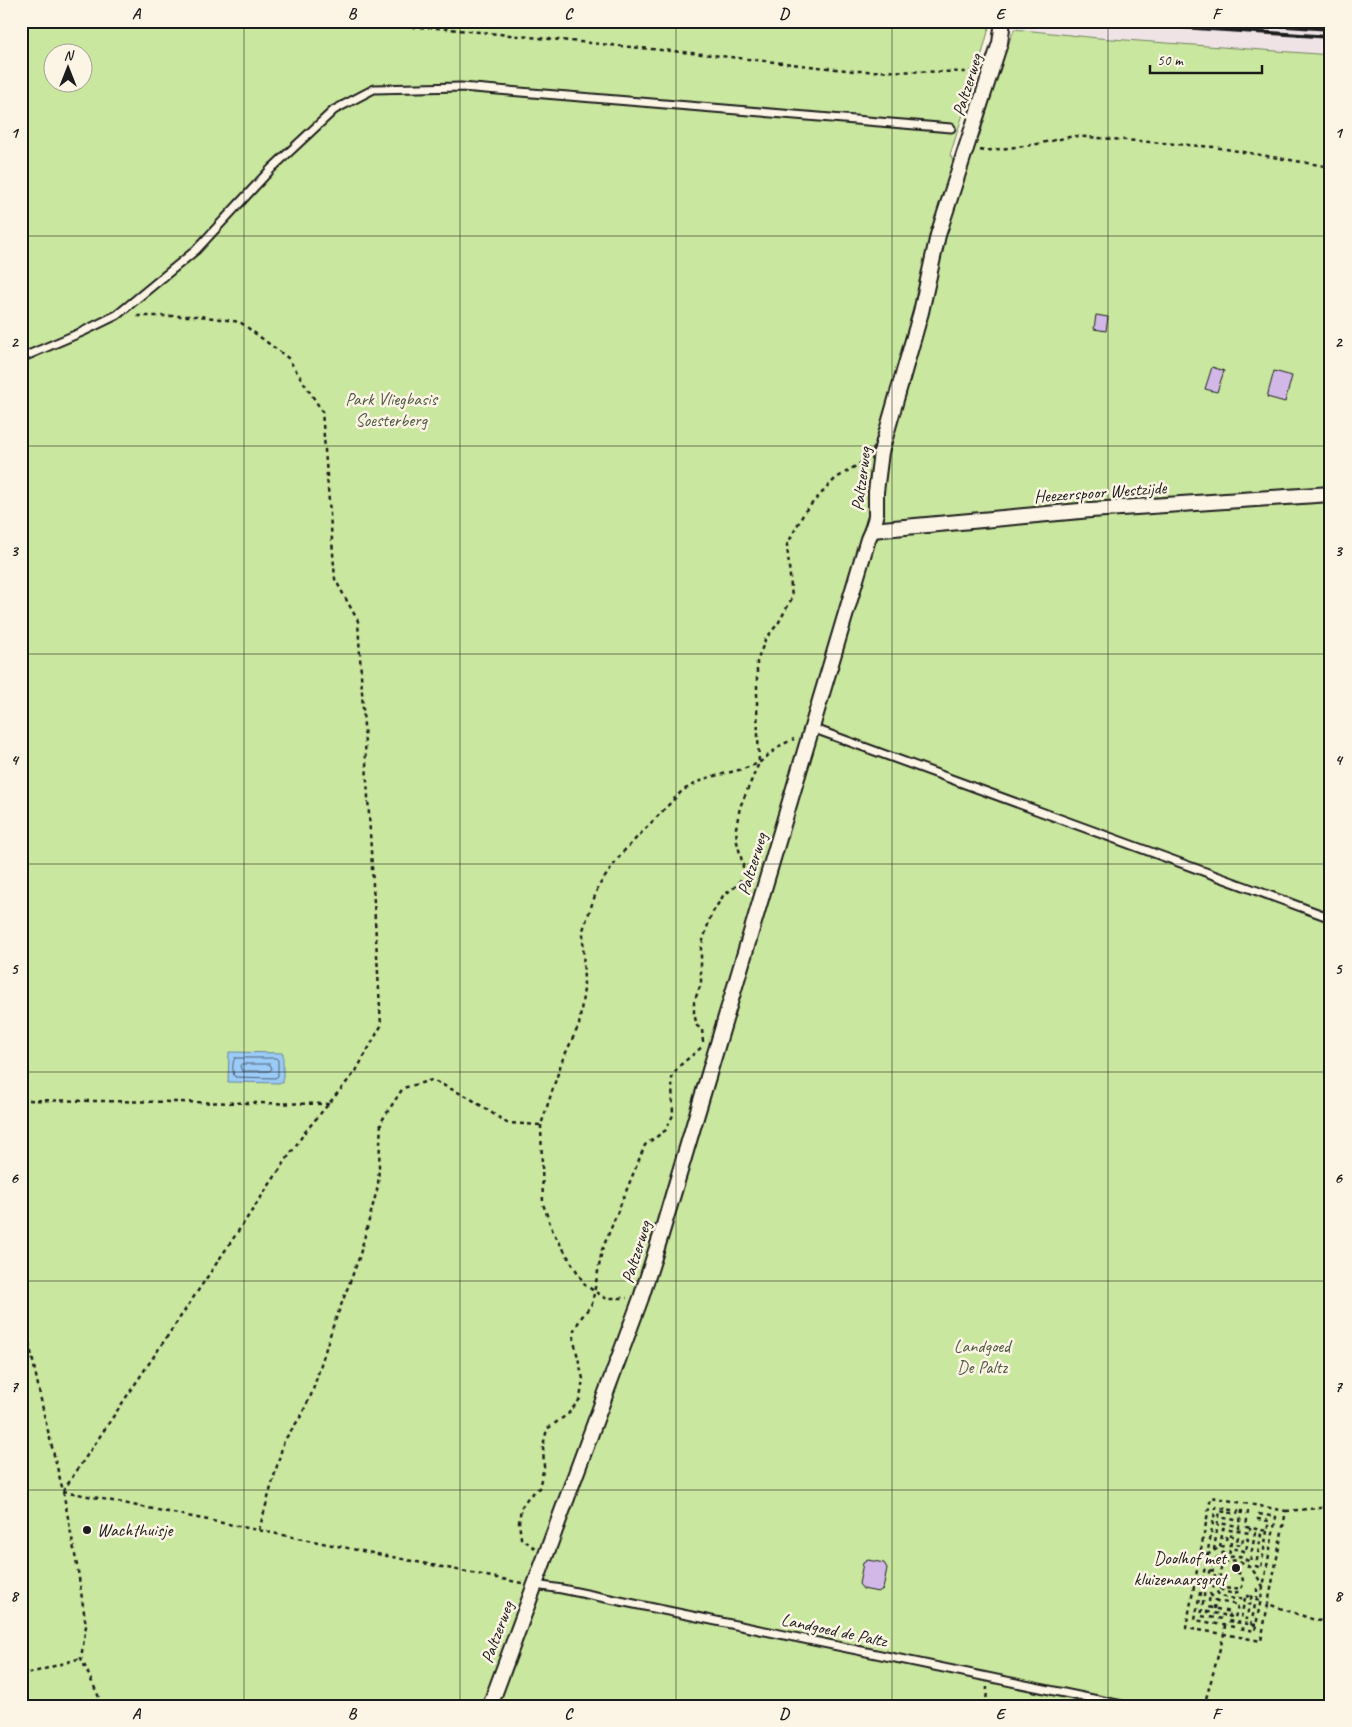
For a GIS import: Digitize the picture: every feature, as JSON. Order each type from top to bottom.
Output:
[{"type":"street","name":"Paltzerweg","points":[[490,1706],[641,1298],[876,517],[876,492],[881,452],[921,312],[938,235],[1000,44],[1004,21]]},
{"type":"street","name":"Heezerspoor Westzijde","points":[[872,530],[1091,510],[1331,494]]},
{"type":"lane","points":[[21,358],[117,315],[196,250],[272,168],[334,110],[374,89],[461,87],[951,128]]},
{"type":"lane","points":[[812,729],[1331,918]]},
{"type":"lane","name":"Landgoed de Paltz","points":[[534,1585],[572,1591],[1127,1706]]},
{"type":"path","points":[[252,21],[438,28],[854,71],[990,72]]},
{"type":"path","points":[[967,146],[984,151],[1032,145],[1074,136],[1214,147],[1331,167]]},
{"type":"path","points":[[63,1491],[305,1132],[356,1072],[381,1026],[358,621],[335,579],[322,411],[288,358],[240,322],[200,316],[117,315]]},
{"type":"path","points":[[543,1560],[539,1551],[521,1538],[519,1522],[521,1508],[529,1496],[539,1488],[544,1467],[543,1446],[547,1429],[568,1414],[580,1399],[583,1378],[574,1341],[574,1330],[592,1304],[602,1250],[638,1160],[645,1145],[666,1130],[673,1115],[672,1078],[678,1067],[703,1045],[702,1029],[697,1026],[694,1013],[694,1002],[701,984],[701,948],[711,915],[723,896],[736,886],[742,878],[743,865],[737,842],[736,828],[740,807],[759,763],[756,708],[757,662],[765,640],[779,622],[792,598],[787,545],[805,511],[835,479],[872,455],[881,452]]},
{"type":"path","points":[[641,1298],[605,1298],[585,1285],[553,1232],[543,1204],[541,1125],[562,1061],[579,1025],[584,989],[583,930],[598,887],[622,853],[683,790],[707,778],[759,763],[782,745],[812,729]]},
{"type":"path","points":[[259,1530],[284,1441],[301,1416],[312,1394],[332,1330],[359,1258],[378,1186],[381,1122],[403,1088],[432,1080],[468,1097],[507,1123],[541,1125]]},
{"type":"path","points":[[21,1100],[329,1104]]},
{"type":"path","points":[[21,1304],[45,1419],[63,1491],[78,1571],[86,1626],[81,1658],[103,1706]]},
{"type":"path","points":[[63,1491],[534,1585]]},
{"type":"path","points":[[1286,1510],[1261,1641],[1186,1628],[1211,1497],[1286,1510],[1331,1507]]},
{"type":"path","points":[[1234,1627],[1196,1620],[1216,1507],[1238,1511],[1237,1514],[1220,1511],[1219,1518],[1240,1521],[1242,1511],[1248,1512],[1246,1527],[1268,1531]]},
{"type":"path","points":[[1230,1545],[1229,1557],[1240,1556],[1250,1562],[1255,1533],[1261,1535],[1256,1566],[1261,1568],[1269,1522],[1258,1519],[1259,1514],[1276,1517],[1255,1631],[1239,1628]]},
{"type":"path","points":[[1214,1550],[1218,1523],[1239,1526],[1238,1531]]},
{"type":"path","points":[[1220,1547],[1223,1529],[1250,1533],[1250,1528]]},
{"type":"path","points":[[1207,1556],[1220,1547],[1230,1545],[1246,1552],[1248,1539],[1243,1538],[1242,1545],[1236,1544],[1238,1537],[1227,1535],[1226,1540]]},
{"type":"path","points":[[1225,1552],[1214,1559],[1201,1616],[1223,1619],[1224,1615],[1207,1612],[1208,1607],[1230,1612],[1228,1621],[1256,1625]]},
{"type":"path","points":[[1238,1588],[1233,1590],[1225,1588],[1218,1575],[1220,1568],[1227,1562],[1234,1561],[1246,1564],[1256,1574],[1263,1588]]},
{"type":"path","points":[[1210,1570],[1215,1570],[1214,1580],[1218,1588],[1225,1593],[1235,1594],[1242,1588],[1244,1582],[1241,1574],[1236,1572]]},
{"type":"path","points":[[1257,1584],[1257,1600]]},
{"type":"path","points":[[1212,1586],[1220,1596],[1238,1599],[1252,1594],[1251,1599],[1261,1601]]},
{"type":"path","points":[[1209,1602],[1210,1594],[1215,1599],[1225,1603],[1238,1605],[1236,1618],[1229,1616]]},
{"type":"path","points":[[1245,1598],[1241,1618],[1247,1619],[1249,1604],[1255,1605],[1251,1624]]},
{"type":"path","points":[[1214,1609],[1215,1599]]},
{"type":"path","points":[[1268,1604],[1315,1620],[1331,1623]]},
{"type":"path","points":[[1204,1706],[1225,1625]]},
{"type":"path","points":[[21,1676],[81,1658]]},
{"type":"path","points":[[986,1706],[989,1677]]},
{"type":"shaded area","points":[[944,21],[1331,21],[1331,55],[1098,38],[1014,29],[990,24]]},
{"type":"green space","points":[[21,21],[944,21],[990,24],[978,69],[969,83],[967,102],[950,155],[962,175],[977,138],[979,138],[998,73],[1014,29],[1098,38],[1331,55],[1331,1706],[21,1706]]},
{"type":"water","points":[[229,1052],[283,1053],[283,1083],[228,1082]]},
{"type":"building","points":[[1096,315],[1108,317],[1106,331],[1094,329]]},
{"type":"building","points":[[1212,367],[1224,371],[1217,392],[1205,389]]},
{"type":"building","points":[[1274,371],[1292,376],[1285,402],[1267,397]]},
{"type":"building","points":[[868,1560],[884,1563],[887,1568],[883,1589],[878,1592],[863,1589],[859,1584],[863,1563]]},
{"type":"railway","points":[[1091,21],[1331,37]]},
{"type":"railway","points":[[1215,21],[1331,29]]},
{"type":"place","name":"Wachthuisje","points":[[87,1530]]},
{"type":"place","name":"Doolhof met kluizenaarsgrot","points":[[1236,1568]]},
{"type":"park label","name":"Park Vliegbasis Soesterberg","points":[[391,409]]},
{"type":"park label","name":"Landgoed De Paltz","points":[[982,1356]]}]
